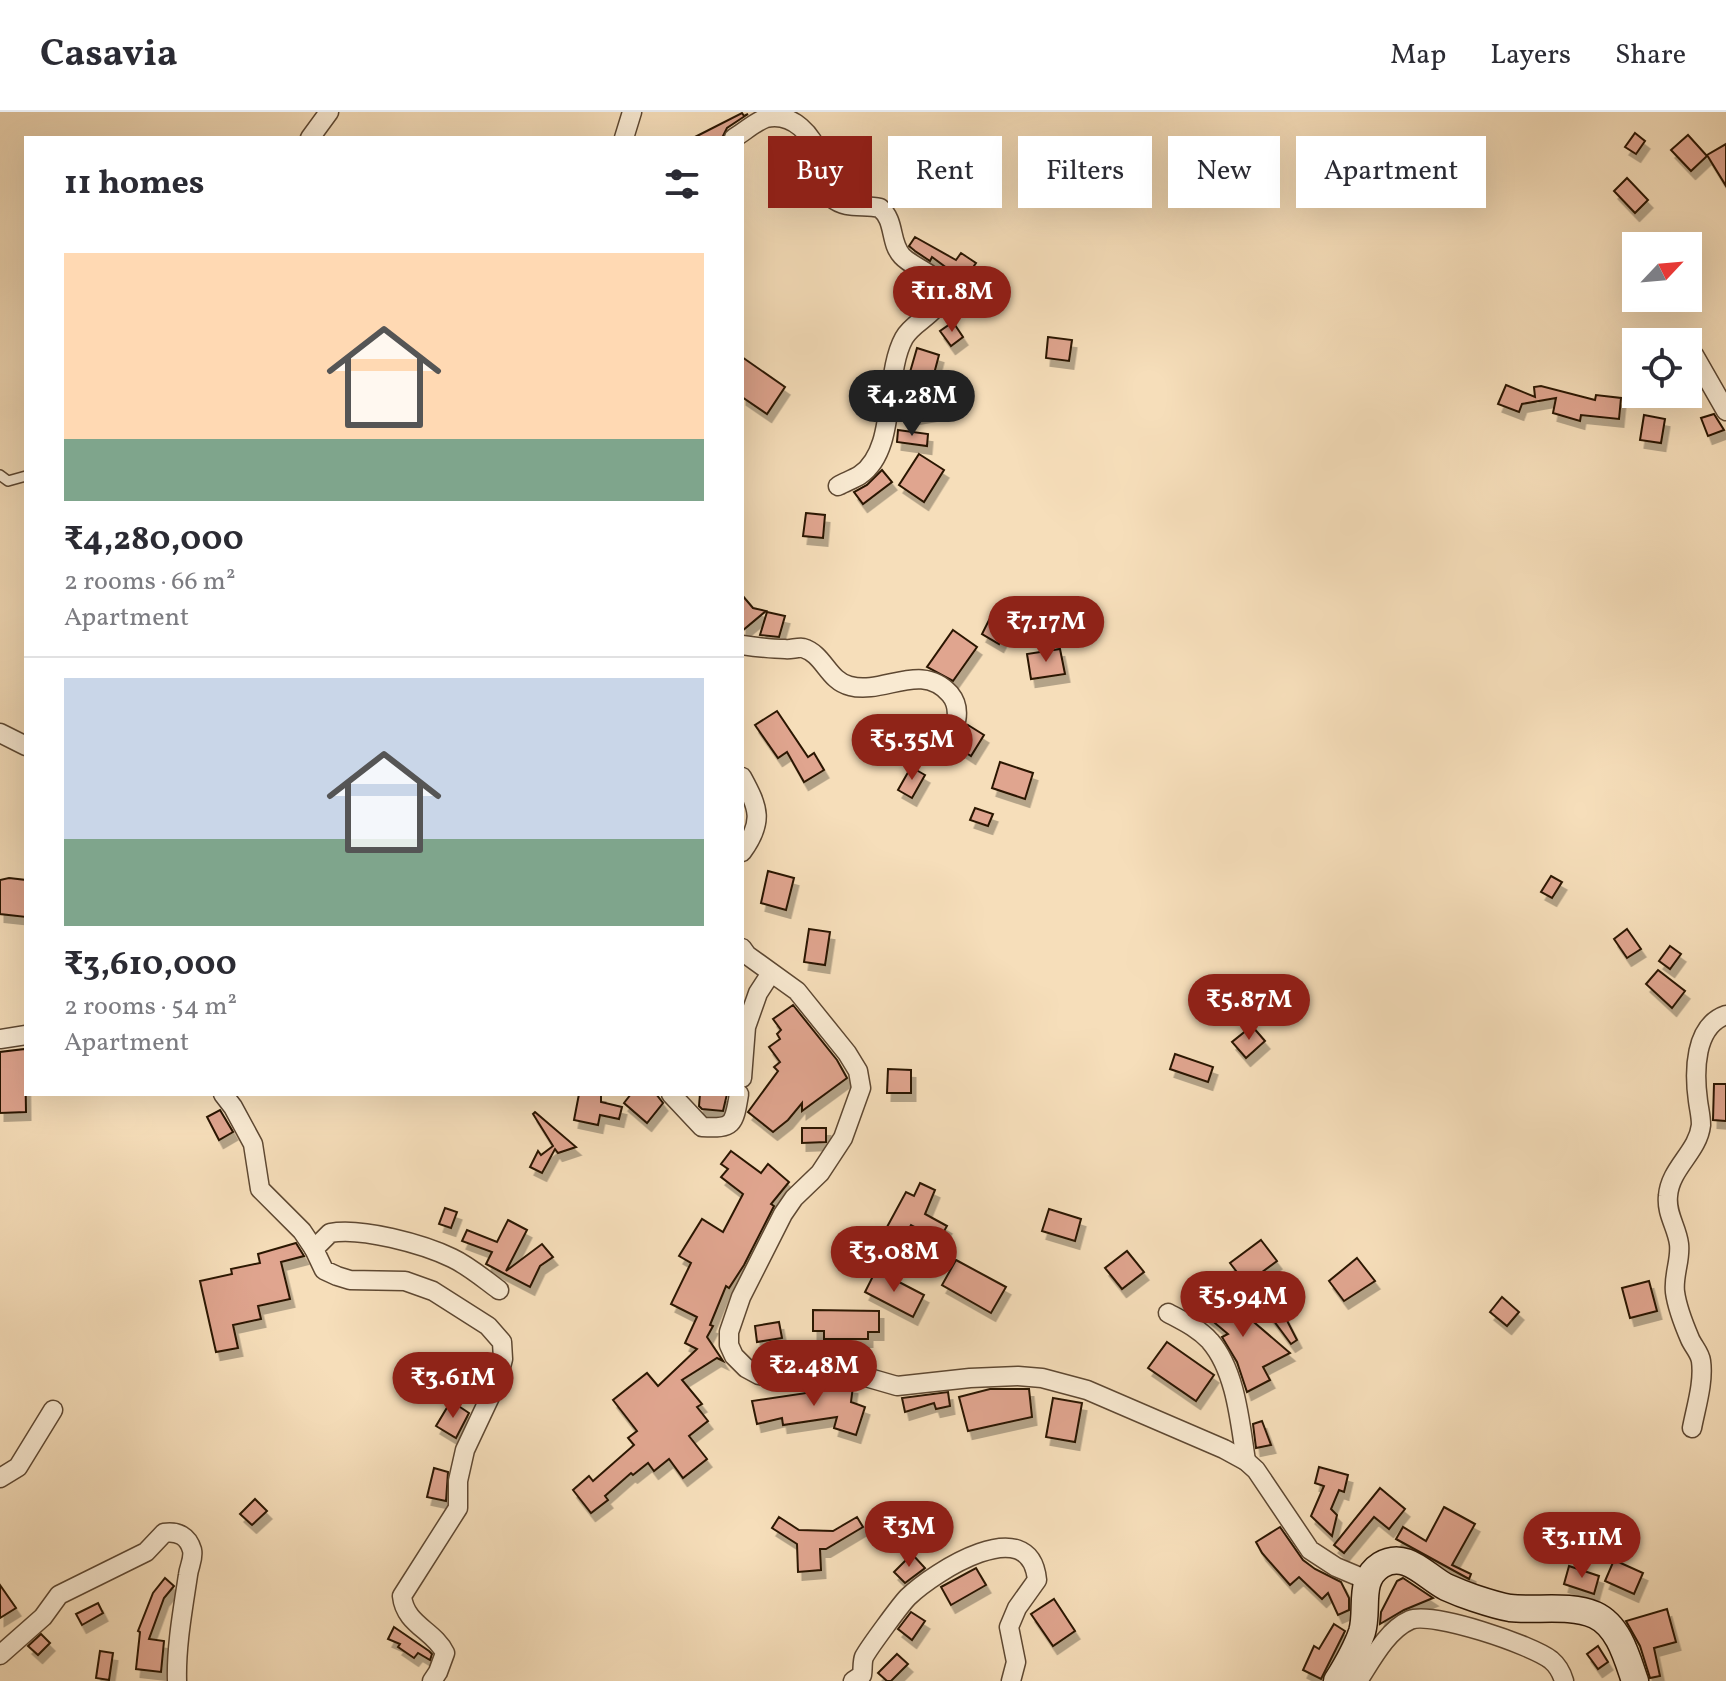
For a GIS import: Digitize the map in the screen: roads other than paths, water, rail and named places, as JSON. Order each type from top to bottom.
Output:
[{"type":"street","points":[[311,136],[329,112]]},
{"type":"street","points":[[625,136],[632,112]]},
{"type":"street","points":[[737,136],[764,119],[779,117],[794,121],[813,141],[828,195],[850,207],[880,208],[889,218],[896,246],[902,256],[932,276],[940,289],[935,311],[918,320],[900,347],[881,446],[862,474],[838,486]]},
{"type":"street","points":[[1702,369],[1726,411]]},
{"type":"street","points":[[744,645],[787,650],[804,648],[819,659],[839,683],[854,688],[930,680],[949,693],[956,704],[954,728],[944,751]]},
{"type":"street","points":[[0,733],[24,745]]},
{"type":"street","points":[[744,781],[756,807],[758,822],[744,849]]},
{"type":"street","points":[[744,950],[797,991],[847,1053],[858,1071],[861,1088],[843,1138],[820,1173],[794,1198],[783,1214],[741,1297],[729,1332],[729,1345],[734,1356],[746,1368],[774,1378],[839,1372],[897,1386],[982,1377],[1042,1378],[1087,1390],[1246,1461],[1256,1470],[1310,1550],[1336,1567],[1367,1580]]},
{"type":"street","points":[[744,1052],[746,1027],[758,993],[771,973]]},
{"type":"street","points":[[1692,1428],[1701,1359],[1689,1337],[1676,1295],[1674,1279],[1679,1239],[1668,1212],[1668,1197],[1670,1181],[1690,1152],[1701,1127],[1697,1076],[1699,1047],[1714,1019],[1726,1015]]},
{"type":"street","points":[[0,1039],[24,1035]]},
{"type":"street","points":[[225,1096],[253,1144],[260,1189],[302,1231],[324,1270],[350,1280],[405,1281],[433,1291],[488,1326],[502,1342],[503,1359],[497,1382],[465,1450],[458,1481],[458,1508],[402,1596],[408,1615],[441,1645],[445,1653],[432,1681]]},
{"type":"street","points":[[673,1096],[702,1127],[721,1129],[730,1125],[736,1115],[739,1096]]},
{"type":"street","points":[[314,1249],[330,1233],[356,1231],[413,1243],[453,1259],[499,1290]]},
{"type":"street","points":[[1168,1313],[1196,1328],[1211,1343],[1223,1364],[1232,1389],[1246,1461]]},
{"type":"street","points":[[0,1478],[18,1467],[53,1410]]},
{"type":"street","points":[[0,1655],[43,1617],[59,1595],[132,1560],[146,1552],[164,1533],[174,1532],[183,1535],[193,1557],[188,1570],[177,1650],[177,1681]]},
{"type":"street","points":[[853,1681],[862,1675],[864,1657],[907,1598],[957,1563],[982,1551],[1005,1547],[1029,1558],[1037,1580],[1017,1608],[1009,1627],[1016,1662],[1011,1681]]},
{"type":"street","points":[[1337,1681],[1350,1661],[1362,1630],[1367,1580],[1374,1570],[1395,1560],[1407,1561],[1444,1586],[1489,1603],[1510,1608],[1594,1614],[1615,1633],[1635,1681]]},
{"type":"street","points":[[1358,1681],[1388,1638],[1410,1620],[1427,1618],[1458,1624],[1530,1649],[1552,1661],[1564,1681]]},
{"type":"lane","points":[[0,475],[8,481],[24,477]]}]
